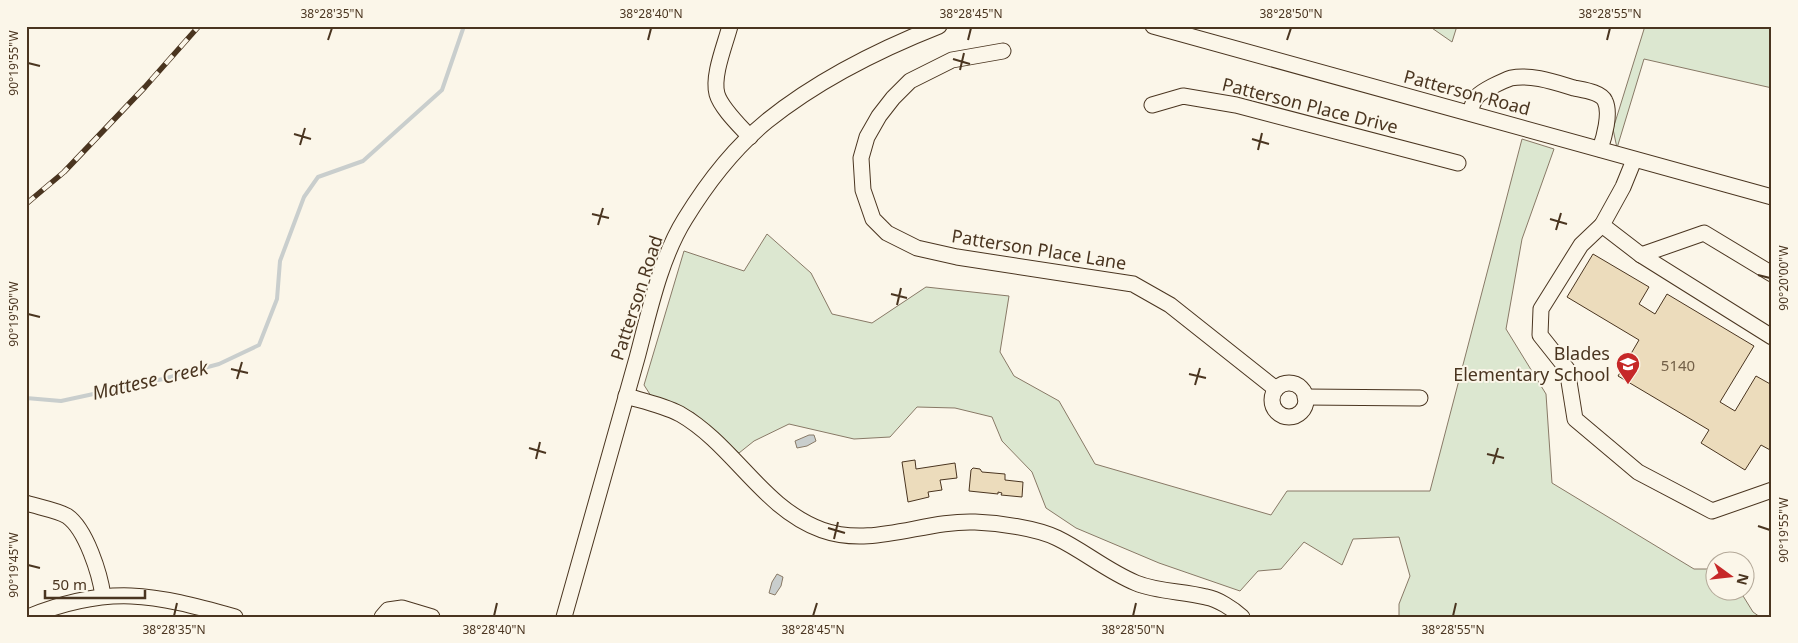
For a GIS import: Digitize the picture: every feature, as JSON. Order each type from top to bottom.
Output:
[{"type":"street","points":[[730,26],[716,75],[717,94],[724,107],[750,137]]},
{"type":"street","name":"Patterson Road","points":[[564,617],[663,268],[684,221],[706,187],[724,164],[767,122],[791,104],[837,75],[884,50],[939,26]]},
{"type":"street","name":"Patterson Road","points":[[1153,26],[1772,197]]},
{"type":"street","name":"Patterson Place Lane","points":[[1003,51],[952,60],[910,81],[879,116],[867,137],[861,158],[863,190],[873,220],[887,232],[917,248],[957,257],[1133,284],[1170,305],[1276,389]]},
{"type":"street","points":[[1470,113],[1474,99],[1481,92],[1508,79],[1522,77],[1551,81],[1592,92],[1601,96],[1606,101],[1607,119],[1600,149]]},
{"type":"street","name":"Patterson Place Drive","points":[[1152,105],[1184,96],[1236,105],[1458,163]]},
{"type":"street","points":[[1634,160],[1623,186],[1602,225],[1581,246],[1541,309],[1540,335],[1567,369],[1576,419],[1638,472],[1712,511],[1772,490]]},
{"type":"street","points":[[1602,225],[1641,255],[1772,337]]},
{"type":"street","points":[[1641,255],[1704,233],[1772,274]]},
{"type":"street","points":[[1285,383],[1300,387],[1306,397],[1299,413],[1294,416],[1283,416],[1272,404],[1276,389],[1285,383]]},
{"type":"street","points":[[626,396],[678,413],[692,422],[713,439],[777,504],[798,520],[823,530],[849,536],[881,534],[944,524],[974,522],[1020,527],[1056,537],[1136,583],[1166,591],[1208,597],[1242,617]]},
{"type":"street","points":[[1306,397],[1420,398]]},
{"type":"street","points":[[26,503],[66,516],[76,524],[92,555],[103,596]]},
{"type":"street","points":[[28,617],[74,601],[103,596],[126,595],[151,596],[234,617]]},
{"type":"street","points":[[382,617],[388,610],[402,608],[432,617]]},
{"type":"green space","points":[[1429,26],[1457,26],[1452,42]]},
{"type":"green space","points":[[1645,26],[1772,26],[1772,88],[1644,59],[1617,148],[1613,129]]},
{"type":"green space","points":[[1522,139],[1554,149],[1522,239],[1506,329],[1546,394],[1552,483],[1694,569],[1706,569],[1706,600],[1746,600],[1753,612],[1760,617],[1399,617],[1399,604],[1410,576],[1399,537],[1353,539],[1342,565],[1304,542],[1281,569],[1258,571],[1240,591],[1159,563],[1076,528],[1046,508],[1032,472],[1002,441],[992,417],[955,408],[917,407],[890,437],[854,439],[789,424],[754,441],[739,453],[694,413],[651,396],[644,385],[684,251],[744,271],[767,234],[811,273],[832,314],[872,323],[926,287],[1009,296],[1000,352],[1014,376],[1059,401],[1095,464],[1271,515],[1287,491],[1430,491]]},
{"type":"shaded area","points":[[809,435],[814,435],[816,441],[807,446],[797,448],[795,441]]},
{"type":"shaded area","points":[[777,574],[783,577],[781,586],[775,595],[769,593],[772,582]]},
{"type":"building","name":"Blades Elementary School","points":[[1593,254],[1649,287],[1639,304],[1655,314],[1667,294],[1754,346],[1720,402],[1735,411],[1756,376],[1772,385],[1772,451],[1761,445],[1745,470],[1701,443],[1709,430],[1618,376],[1639,340],[1567,297]]},
{"type":"building","points":[[915,460],[916,469],[955,463],[957,478],[940,480],[942,490],[928,492],[929,497],[908,502],[902,462]]},
{"type":"building","points":[[973,468],[980,469],[982,472],[1005,474],[1005,480],[1023,482],[1022,497],[1001,495],[1002,493],[998,492],[998,494],[969,491],[971,470]]},
{"type":"waterway","name":"Mattese Creek","points":[[26,398],[61,401],[163,379],[219,364],[259,345],[277,299],[280,261],[304,197],[318,177],[363,161],[442,90],[464,26]]},
{"type":"railway","points":[[26,204],[64,172],[145,87],[199,26]]},
{"type":"place","name":"Blades Elementary School","points":[[1628,385]]}]
